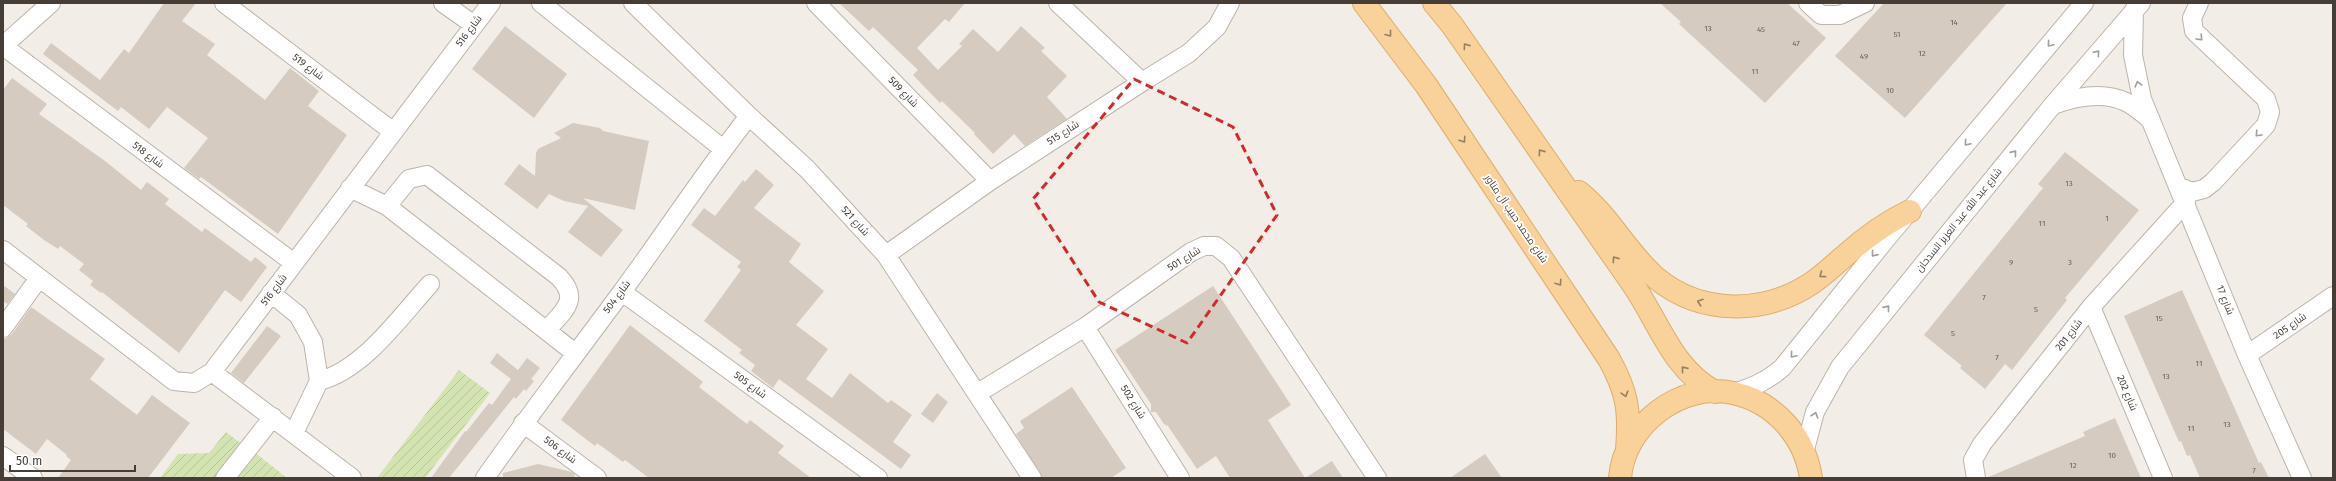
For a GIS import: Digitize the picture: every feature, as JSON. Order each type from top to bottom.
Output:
[{"type":"main road","name":"شارع محمد حبيب آل مناور","points":[[1364,3],[1426,85],[1609,359],[1623,386],[1628,405],[1627,450]]},
{"type":"main road","points":[[1434,3],[1634,286],[1680,364],[1691,377],[1724,393],[1762,405],[1775,414],[1794,434],[1804,453],[1811,478]]},
{"type":"main road","points":[[1562,184],[1578,191],[1590,201],[1642,265],[1665,285],[1696,300],[1726,307],[1764,304],[1799,291],[1826,272],[1867,238],[1892,220],[1910,211]]},
{"type":"main road","points":[[1620,478],[1627,450],[1634,436],[1656,413],[1684,397],[1724,393]]},
{"type":"street","points":[[3,46],[51,3]]},
{"type":"street","name":"شارع 519","points":[[224,3],[392,131]]},
{"type":"street","points":[[443,3],[474,25]]},
{"type":"street","name":"شارع 516","points":[[3,250],[174,381],[194,383],[212,372],[392,131],[491,3]]},
{"type":"street","points":[[541,3],[723,149]]},
{"type":"street","name":"شارع 521","points":[[633,3],[749,116],[808,169],[886,254],[1032,478]]},
{"type":"street","name":"شارع 509","points":[[816,3],[990,181]]},
{"type":"street","points":[[1058,3],[1142,82]]},
{"type":"street","name":"شارع 515","points":[[886,254],[990,181],[1189,53],[1217,27],[1230,3]]},
{"type":"street","points":[[1808,3],[1821,15],[1840,15],[1865,3]]},
{"type":"street","points":[[1724,393],[1755,387],[1768,380],[1782,368],[1910,211],[2084,3]]},
{"type":"street","points":[[2183,194],[2204,189],[2213,182],[2266,125],[2270,112],[2266,99],[2194,31],[2192,18],[2198,3]]},
{"type":"street","name":"شارع 17","points":[[2138,7],[2132,40],[2135,70],[2142,99],[2183,194],[2247,355],[2302,478]]},
{"type":"street","name":"شارع عبد الله عبد العزيز السدحان","points":[[1804,453],[1815,412],[1840,367],[2052,106],[2138,7]]},
{"type":"street","name":"شارع 518","points":[[3,46],[294,263]]},
{"type":"street","points":[[2052,106],[2076,98],[2101,96],[2125,101],[2152,121]]},
{"type":"street","name":"شارع 504","points":[[485,478],[523,423],[622,292],[723,149],[749,116]]},
{"type":"street","points":[[387,206],[409,179],[427,176],[559,277],[566,284],[571,295],[569,303],[547,330]]},
{"type":"street","points":[[350,188],[387,206],[575,353]]},
{"type":"street","name":"شارع 201","points":[[1976,478],[1973,460],[1982,444],[2183,194]]},
{"type":"street","name":"شارع 501","points":[[978,394],[1085,327],[1191,252],[1204,246],[1216,246],[1231,258],[1377,478]]},
{"type":"street","points":[[3,328],[39,278]]},
{"type":"street","points":[[319,381],[335,377],[365,354],[430,284]]},
{"type":"street","name":"شارع 505","points":[[622,292],[878,478]]},
{"type":"street","points":[[271,293],[298,315],[313,342],[319,381],[294,433]]},
{"type":"street","name":"شارع 205","points":[[2247,355],[2333,296]]},
{"type":"street","name":"شارع 202","points":[[2091,307],[2163,478]]},
{"type":"street","name":"شارع 502","points":[[1085,327],[1180,478]]},
{"type":"street","points":[[212,372],[352,478]]},
{"type":"street","points":[[225,478],[273,417]]},
{"type":"street","name":"شارع 506","points":[[523,423],[597,478]]},
{"type":"street","points":[[3,456],[33,478]]},
{"type":"highlighted area","points":[[1134,79],[1233,127],[1277,215],[1187,343],[1099,302],[1033,199]]},
{"type":"green space","points":[[459,370],[490,393],[425,478],[377,478]]},
{"type":"green space","points":[[226,432],[243,445],[218,478],[160,478],[178,454],[209,453]]},
{"type":"green space","points":[[253,451],[287,478],[233,478]]},
{"type":"building","points":[[164,3],[196,3],[182,21],[215,44],[207,55],[265,100],[290,68],[319,91],[308,106],[347,135],[278,234],[201,177],[199,179],[184,168],[208,138],[167,107],[149,129],[121,107],[118,111],[43,54],[51,43],[100,80],[124,49],[129,53]]},
{"type":"building","points":[[839,3],[965,3],[949,22],[945,19],[917,48],[938,70],[962,46],[959,44],[973,29],[998,52],[1021,26],[1045,48],[1041,51],[1067,76],[1047,97],[1067,119],[1025,146],[1014,134],[993,154],[974,134],[975,133],[942,101],[940,103],[913,75],[918,70],[873,27],[869,31]]},
{"type":"building","points":[[1660,3],[1787,3],[1826,38],[1765,103],[1679,24],[1681,22]]},
{"type":"building","points":[[1884,3],[2007,3],[1905,118],[1835,56]]},
{"type":"building","points":[[505,26],[567,74],[534,118],[472,69]]},
{"type":"building","points":[[12,78],[47,104],[39,114],[105,161],[141,190],[147,182],[169,199],[165,204],[202,232],[205,228],[251,262],[255,257],[267,267],[241,302],[225,290],[179,353],[102,292],[101,293],[90,285],[93,281],[79,270],[84,264],[60,246],[58,249],[44,240],[26,226],[28,224],[3,205],[3,90]]},
{"type":"building","points":[[573,123],[600,128],[603,131],[649,141],[635,210],[583,198],[623,230],[601,257],[568,232],[588,206],[564,201],[549,194],[537,209],[504,184],[519,164],[535,176],[536,153],[538,149],[561,138],[554,133]]},
{"type":"building","points":[[2065,152],[2139,210],[2065,298],[2067,300],[2012,370],[2005,364],[1985,389],[1960,368],[1962,366],[1924,335],[2043,188],[2038,184]]},
{"type":"building","points":[[756,169],[774,185],[754,208],[801,244],[789,262],[824,291],[796,325],[828,349],[806,379],[832,398],[850,373],[888,403],[891,400],[912,415],[893,442],[911,455],[901,469],[779,379],[773,388],[751,371],[755,365],[739,353],[742,350],[704,321],[741,270],[737,267],[741,262],[691,225],[704,208],[715,216],[743,180],[745,182]]},
{"type":"building","points":[[3,285],[15,294],[7,304],[3,301]]},
{"type":"building","points":[[1213,286],[1291,405],[1268,420],[1305,478],[1230,478],[1216,456],[1197,469],[1168,426],[1164,424],[1156,412],[1151,412],[1151,404],[1115,350]]},
{"type":"building","points":[[2182,290],[2259,463],[2261,462],[2269,478],[2200,478],[2190,455],[2187,456],[2181,441],[2179,442],[2124,316]]},
{"type":"building","points":[[31,307],[105,359],[90,379],[137,415],[152,395],[190,423],[148,478],[58,478],[71,460],[66,456],[67,455],[47,439],[36,454],[3,429],[3,340],[12,334]]},
{"type":"building","points":[[630,325],[703,382],[699,387],[747,424],[750,420],[784,446],[778,453],[811,478],[649,478],[625,460],[623,462],[597,443],[595,446],[561,420]]},
{"type":"building","points":[[267,326],[281,336],[244,383],[231,373]]},
{"type":"building","points":[[497,353],[518,370],[527,358],[540,368],[531,379],[534,381],[526,391],[524,389],[516,399],[514,397],[449,478],[431,478],[465,431],[466,432],[489,403],[492,405],[511,379],[490,363]]},
{"type":"building","points":[[1072,387],[1126,468],[1111,478],[1042,478],[1016,434],[1024,428],[1020,421]]},
{"type":"building","points":[[937,393],[948,402],[933,423],[921,414]]},
{"type":"building","points":[[2115,418],[2141,478],[1986,478],[2085,436],[2083,432]]},
{"type":"building","points":[[1485,454],[1502,478],[1450,478]]},
{"type":"building","points":[[1332,461],[1343,478],[1305,478]]},
{"type":"building","points":[[538,464],[572,472],[575,474],[574,478],[503,478],[503,473]]}]
